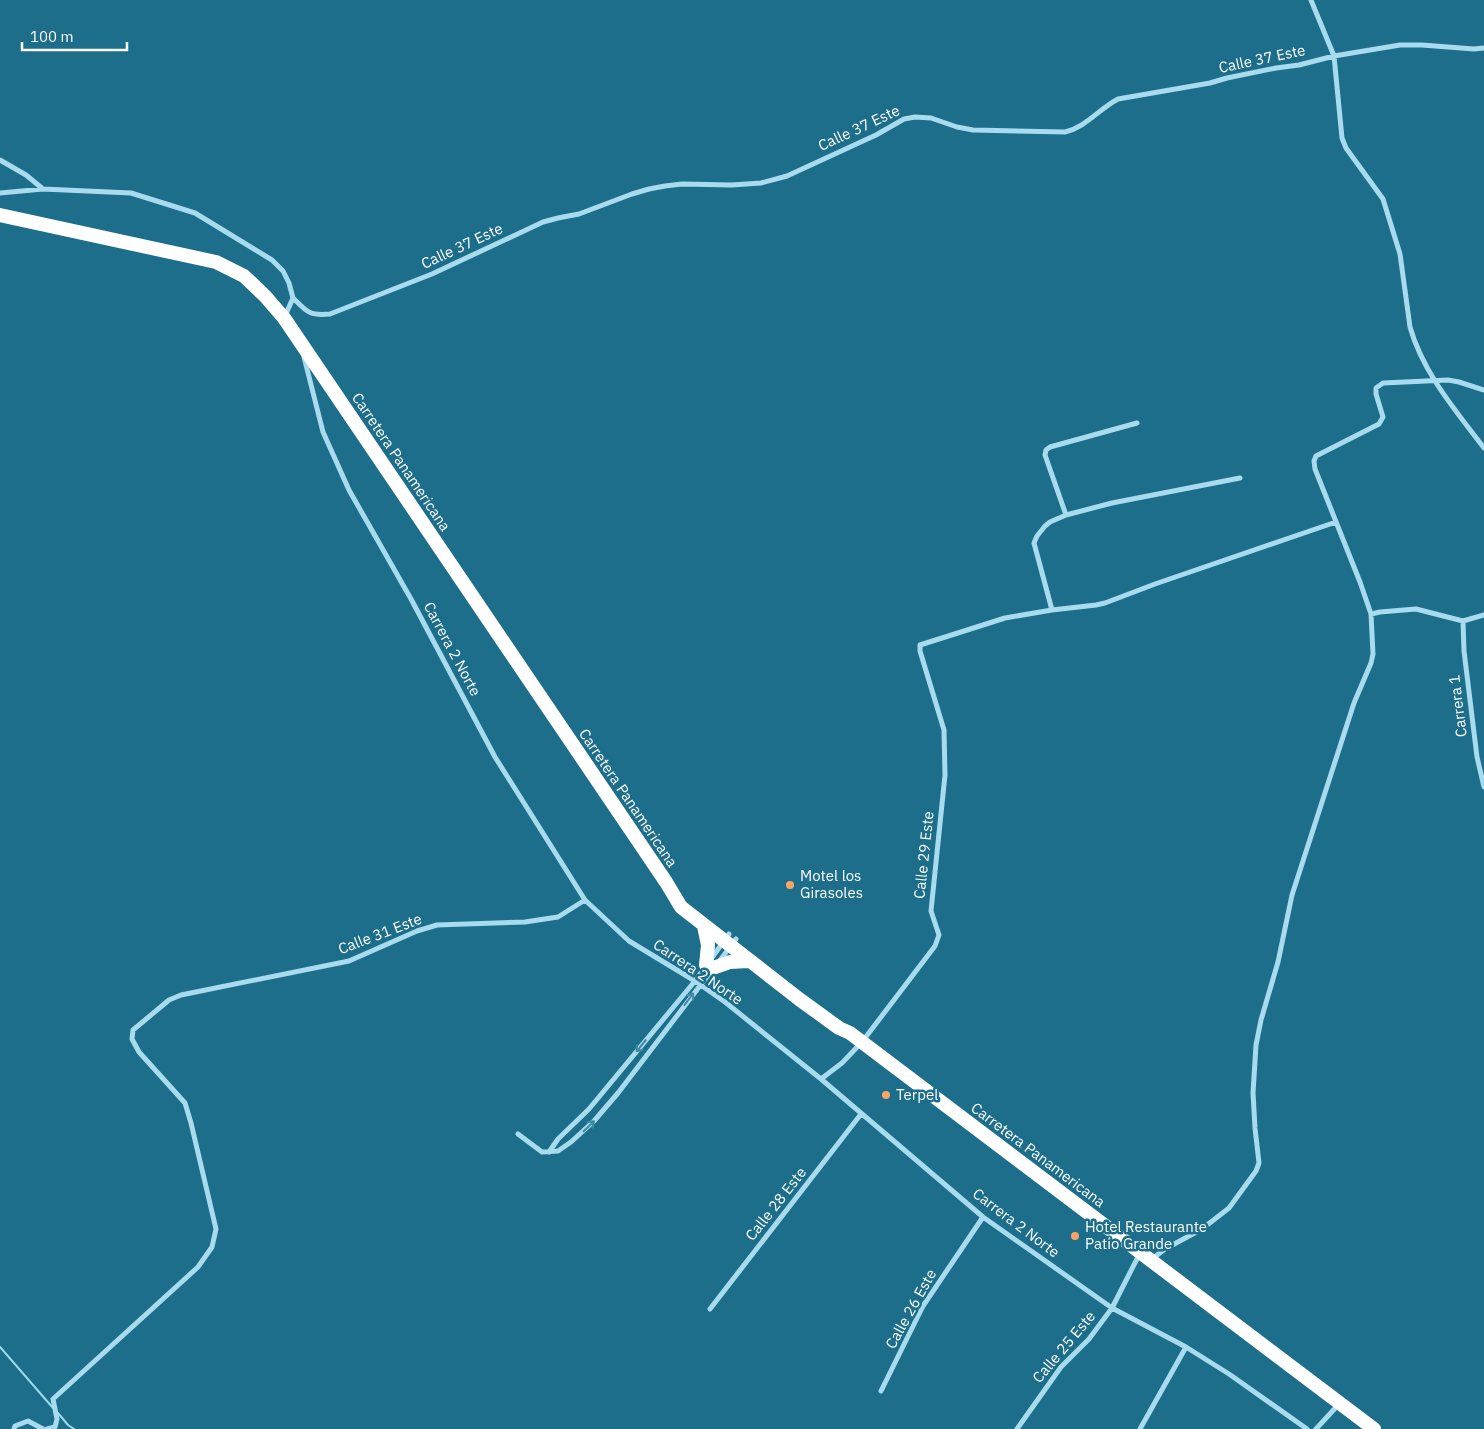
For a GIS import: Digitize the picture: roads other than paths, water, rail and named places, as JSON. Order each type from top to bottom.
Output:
[{"type":"highway","name":"Carretera Panamericana","points":[[0,215],[216,262],[244,276],[265,296],[284,318],[302,344],[666,882],[681,907],[704,926],[729,940],[779,974],[844,1023],[850,1033]]},
{"type":"highway","name":"Carretera Panamericana","points":[[666,882],[748,960],[839,1028],[850,1033],[1374,1429]]},
{"type":"highway","points":[[704,926],[710,967],[748,960]]},
{"type":"street","points":[[1311,0],[1334,56],[1342,138],[1346,148],[1383,199],[1400,254],[1411,332],[1443,393],[1484,448]]},
{"type":"street","name":"Calle 37 Este","points":[[293,298],[305,310],[314,315],[330,314],[432,274],[543,222],[579,214],[649,189],[682,184],[732,185],[761,183],[787,176],[831,154],[876,135],[904,119],[915,116],[931,118],[957,127],[973,130],[1065,132],[1074,130],[1107,104],[1118,99],[1210,83],[1334,56],[1400,45],[1484,48]]},
{"type":"street","points":[[0,160],[26,175],[42,189]]},
{"type":"street","points":[[0,193],[42,189],[131,193],[195,213],[272,260],[283,271],[293,298],[284,318]]},
{"type":"street","name":"Carrera 2 Norte","points":[[302,344],[323,432],[349,490],[411,600],[495,757],[585,900],[629,941],[725,1002],[821,1079],[983,1217],[1112,1308],[1186,1347],[1229,1374],[1307,1429]]},
{"type":"street","points":[[1484,390],[1459,382],[1383,383],[1376,388],[1383,417],[1379,424],[1316,456],[1314,460],[1315,469],[1371,614],[1416,609],[1462,621],[1484,615]]},
{"type":"street","points":[[1066,515],[1045,455],[1046,450],[1050,447],[1137,423]]},
{"type":"street","points":[[1240,478],[1112,504],[1066,515],[1050,522],[1037,536],[1034,543],[1052,610],[1096,605],[1336,522]]},
{"type":"street","name":"Calle 29 Este","points":[[821,1079],[842,1063],[862,1042],[935,946],[939,935],[931,911],[945,775],[944,730],[920,651],[920,645],[1006,618],[1052,610]]},
{"type":"street","name":"Calle 25 Este","points":[[1017,1429],[1061,1367],[1089,1339],[1146,1256],[1165,1249],[1202,1229],[1229,1208],[1256,1170],[1259,1163],[1259,1152],[1255,1128],[1254,1093],[1256,1044],[1278,962],[1292,895],[1354,703],[1371,663],[1373,654],[1371,614]]},
{"type":"street","name":"Carrera 1","points":[[1462,621],[1477,757],[1484,788]]},
{"type":"street","points":[[1477,757],[1484,757]]},
{"type":"street","name":"Calle 31 Este","points":[[47,1429],[55,1427],[57,1419],[53,1399],[198,1267],[212,1247],[216,1229],[186,1104],[139,1052],[132,1040],[133,1030],[169,1000],[181,995],[349,961],[417,931],[437,925],[524,922],[558,917],[585,900]]},
{"type":"street","points":[[549,1153],[558,1139],[589,1109],[697,983],[729,940]]},
{"type":"street","points":[[710,967],[729,940]]},
{"type":"street","points":[[518,1134],[542,1152],[558,1151],[571,1142],[594,1122],[618,1093],[697,983]]},
{"type":"street","name":"Calle 28 Este","points":[[710,1309],[862,1114]]},
{"type":"street","name":"Calle 26 Este","points":[[881,1391],[923,1306],[983,1217]]},
{"type":"street","points":[[1140,1429],[1186,1347]]},
{"type":"street","points":[[1316,1429],[1340,1403]]},
{"type":"street","points":[[14,1429],[15,1426],[28,1421],[43,1429]]},
{"type":"waterway","points":[[0,1347],[53,1408]]},
{"type":"waterway","points":[[58,1413],[74,1429]]},
{"type":"place","name":"Motel los Girasoles","points":[[790,885]]},
{"type":"place","name":"Terpel","points":[[886,1095]]},
{"type":"place","name":"Hotel Restaurante Patio Grande","points":[[1075,1236]]}]
